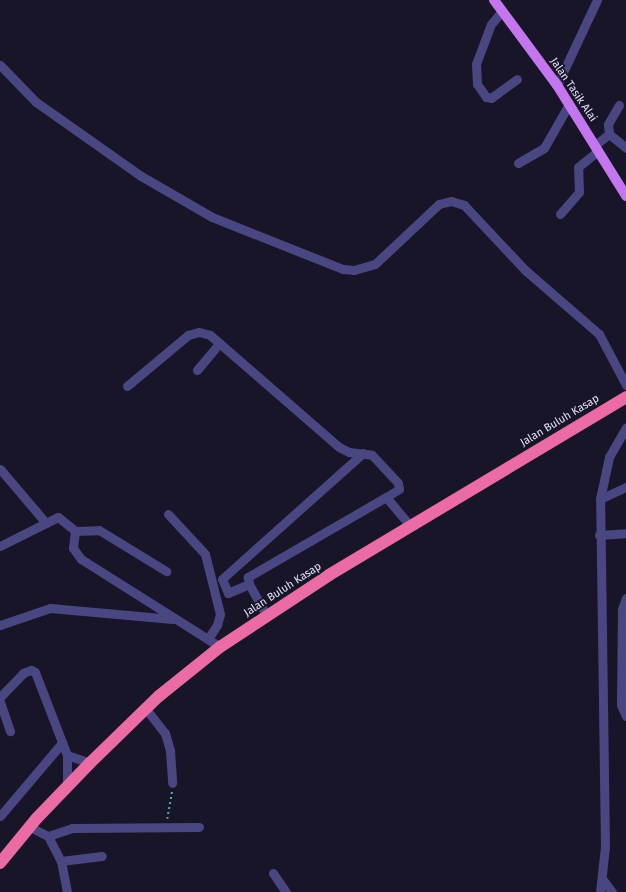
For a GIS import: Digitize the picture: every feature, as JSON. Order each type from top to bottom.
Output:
[{"type":"highway","name":"Jalan Buluh Kasap","points":[[2,856],[67,786],[146,709],[220,647],[410,526],[626,397]]},
{"type":"main road","name":"Jalan Tasik Alai","points":[[494,0],[557,84],[626,196]]},
{"type":"street","points":[[557,84],[597,0]]},
{"type":"street","points":[[502,11],[491,24],[476,64],[477,84],[484,95],[491,98],[517,79]]},
{"type":"street","points":[[0,65],[36,102],[141,176],[212,217],[346,270],[354,270],[375,264],[439,204],[451,201],[464,205],[525,270],[598,334],[626,385]]},
{"type":"street","points":[[518,162],[544,148],[569,104]]},
{"type":"street","points":[[619,104],[608,124],[609,134],[626,148]]},
{"type":"street","points":[[560,214],[579,192],[578,167],[609,134]]},
{"type":"street","points":[[127,386],[188,335],[204,333],[220,343],[342,449],[363,453],[375,458],[400,486],[386,497],[252,572],[248,577],[249,584],[267,616]]},
{"type":"street","points":[[197,370],[220,343]]},
{"type":"street","points":[[600,892],[603,880],[605,848],[599,535],[600,499],[609,457],[626,427]]},
{"type":"street","points":[[249,584],[228,592],[222,579],[363,453]]},
{"type":"street","points":[[0,469],[46,523]]},
{"type":"street","points":[[600,499],[626,487]]},
{"type":"street","points":[[386,497],[410,526]]},
{"type":"street","points":[[168,514],[205,554],[220,614],[218,623],[208,639]]},
{"type":"street","points":[[1,543],[58,517],[75,531],[99,530],[166,570]]},
{"type":"street","points":[[75,531],[73,544],[78,556],[220,647]]},
{"type":"street","points":[[599,535],[626,533]]},
{"type":"street","points":[[626,598],[622,609],[624,651],[621,705],[626,716]]},
{"type":"street","points":[[0,625],[50,608],[176,619]]},
{"type":"street","points":[[0,697],[23,673],[31,670],[35,672],[67,755],[67,786]]},
{"type":"street","points":[[0,702],[10,731]]},
{"type":"street","points":[[146,709],[165,734],[170,751],[172,783]]},
{"type":"street","points":[[0,816],[62,743]]},
{"type":"street","points":[[67,755],[90,763]]},
{"type":"street","points":[[30,827],[48,836],[61,861],[67,892]]},
{"type":"street","points":[[48,836],[72,828],[199,827]]},
{"type":"street","points":[[61,861],[102,856]]},
{"type":"street","points":[[273,873],[286,892]]},
{"type":"street","points":[[603,880],[612,892]]},
{"type":"path","points":[[165,828],[169,813],[172,783]]}]
